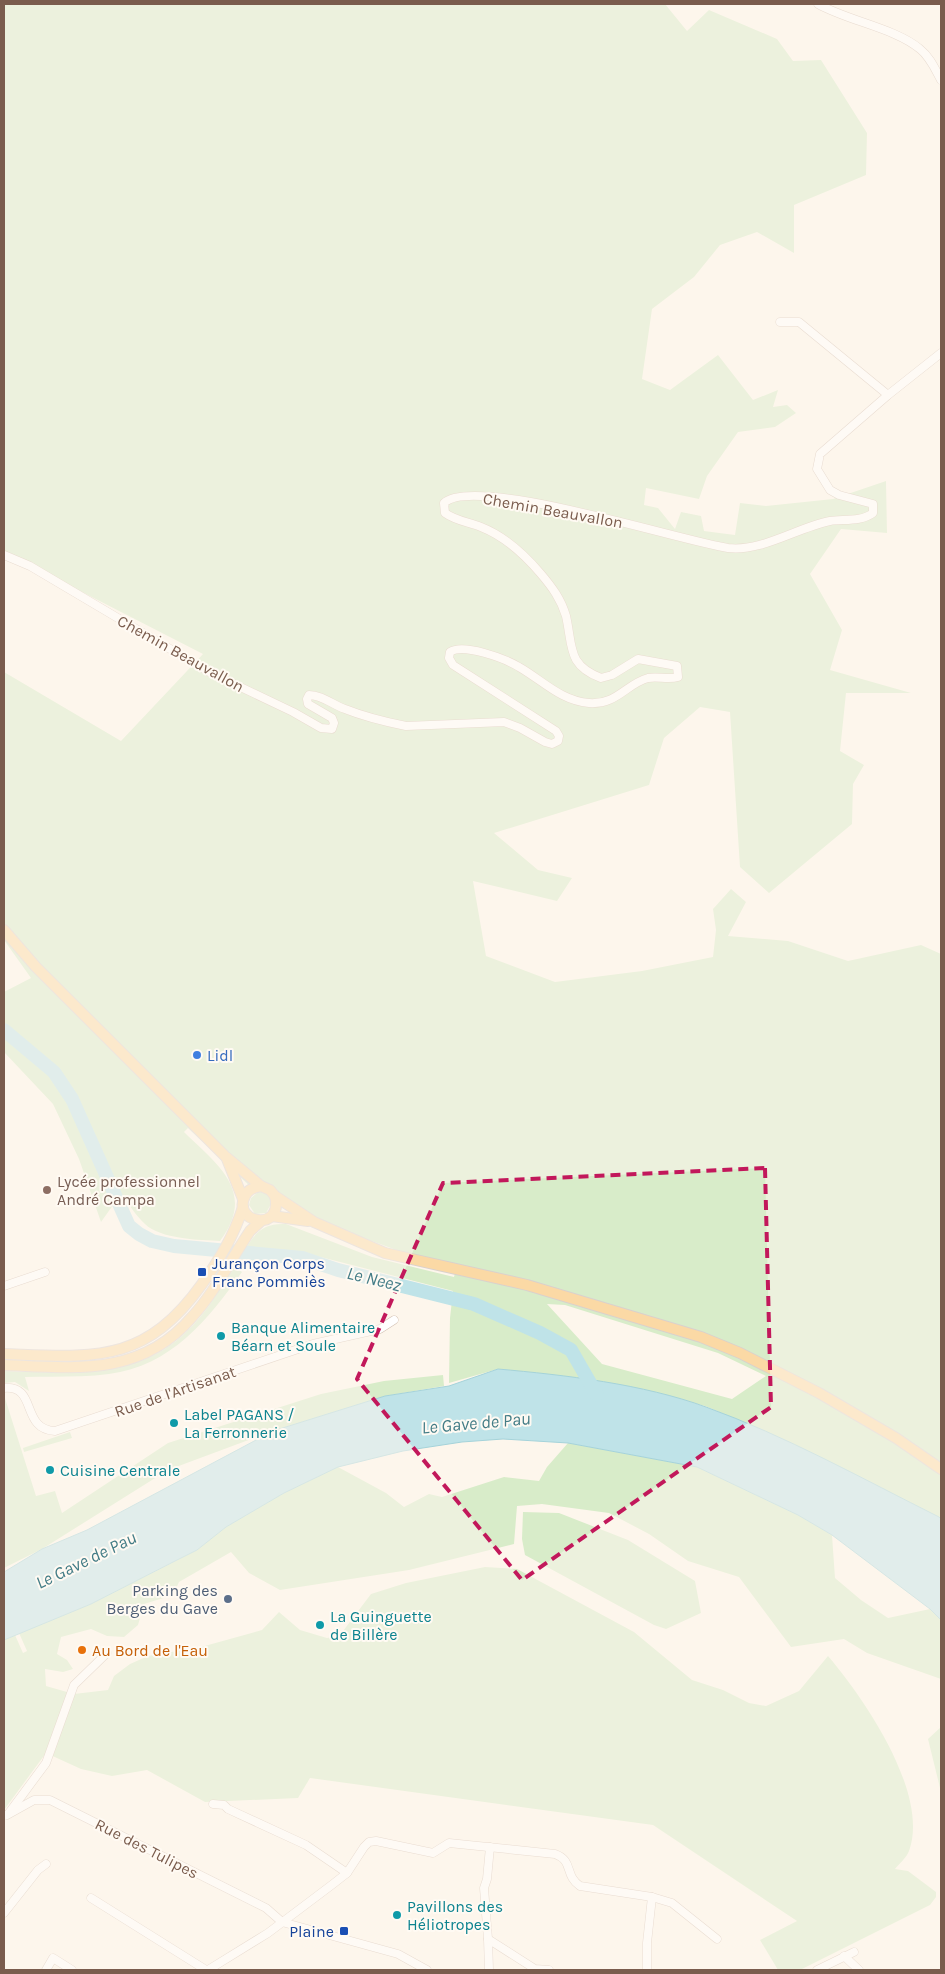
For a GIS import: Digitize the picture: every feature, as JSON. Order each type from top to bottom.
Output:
[{"type":"main road","points":[[4,930],[36,967],[225,1156],[261,1186],[270,1190],[314,1222],[403,1259],[527,1285],[701,1337],[819,1393],[896,1438],[941,1469]]},
{"type":"main road","points":[[225,1156],[246,1214],[253,1220],[261,1221]]},
{"type":"main road","points":[[4,1365],[81,1368],[114,1364],[137,1357],[168,1340],[194,1316],[225,1260],[246,1192],[261,1186]]},
{"type":"main road","points":[[4,1354],[80,1356],[111,1353],[136,1344],[162,1329],[186,1307],[261,1221],[272,1216],[276,1210],[276,1196]]},
{"type":"main road","points":[[272,1216],[314,1222]]},
{"type":"street","points":[[818,4],[836,14],[907,40],[930,60],[941,80]]},
{"type":"street","points":[[780,322],[799,322],[888,395]]},
{"type":"street","name":"Chemin Beauvallon","points":[[4,555],[30,566],[209,672],[322,728],[332,729],[334,723],[332,718],[308,704],[307,698],[309,695],[315,695],[344,709],[406,726],[504,722],[552,744],[558,741],[559,736],[556,731],[453,665],[449,658],[450,652],[455,648],[462,648],[494,656],[519,667],[547,688],[587,703],[600,703],[617,698],[649,678],[672,679],[678,677],[677,666],[638,659],[612,675],[601,678],[579,665],[572,656],[565,616],[558,596],[540,572],[521,553],[501,538],[482,527],[452,518],[445,513],[444,503],[456,496],[499,496],[642,526],[728,548],[746,548],[829,522],[867,518],[873,513],[873,504],[839,495],[830,490],[820,476],[817,463],[820,454],[888,395],[940,357]]},
{"type":"street","points":[[4,1286],[45,1272]]},
{"type":"street","name":"Rue de l'Artisanat","points":[[4,1388],[18,1390],[25,1395],[34,1422],[46,1430],[55,1431],[314,1344],[380,1329],[394,1320]]},
{"type":"street","points":[[6,1816],[46,1764],[74,1685],[107,1653]]},
{"type":"street","name":"Rue des Tulipes","points":[[6,1816],[34,1800],[50,1800],[266,1908],[282,1922]]},
{"type":"street","points":[[213,1804],[224,1805],[228,1809],[306,1845],[347,1873]]},
{"type":"street","points":[[91,1898],[207,1970],[282,1922],[347,1873],[364,1846],[369,1842],[433,1853],[449,1843],[555,1854],[564,1857],[568,1864],[569,1874],[574,1882],[580,1886],[652,1897],[672,1903],[717,1939]]},
{"type":"street","points":[[489,1970],[484,1888],[487,1880],[490,1847]]},
{"type":"street","points":[[4,1914],[38,1870],[46,1864]]},
{"type":"street","points":[[647,1970],[646,1943],[652,1897]]},
{"type":"street","points":[[282,1922],[398,1954],[425,1969]]},
{"type":"street","points":[[488,1939],[535,1969],[549,1970]]},
{"type":"street","points":[[817,1970],[854,1952]]},
{"type":"street","points":[[844,1956],[859,1970]]},
{"type":"street","points":[[46,1970],[53,1958],[72,1970]]},
{"type":"highlighted area","points":[[765,1168],[771,1407],[522,1580],[357,1379],[443,1183]]},
{"type":"green space","points":[[4,4],[665,4],[687,31],[709,10],[777,39],[793,61],[821,60],[867,133],[866,175],[794,205],[794,253],[757,232],[720,245],[694,277],[652,309],[642,379],[670,390],[718,355],[753,400],[778,390],[773,407],[787,405],[796,413],[775,427],[738,432],[707,476],[699,499],[646,488],[644,505],[658,508],[675,529],[681,512],[701,516],[704,531],[735,535],[740,503],[766,506],[833,499],[886,481],[887,533],[841,529],[810,574],[842,630],[830,670],[911,693],[846,693],[840,751],[864,765],[853,784],[852,824],[769,893],[740,867],[730,712],[700,707],[664,738],[649,785],[494,833],[538,870],[572,878],[557,901],[473,881],[486,956],[555,982],[642,971],[713,957],[716,930],[713,909],[731,889],[746,902],[728,936],[788,941],[848,961],[921,945],[941,954],[941,1519],[755,1427],[705,1406],[655,1393],[498,1369],[449,1383],[450,1318],[453,1291],[309,1254],[246,1248],[262,1229],[272,1225],[286,1224],[372,1257],[454,1277],[456,1269],[429,1262],[271,1204],[266,1213],[255,1214],[249,1205],[251,1198],[257,1193],[188,1128],[184,1132],[220,1168],[229,1180],[234,1194],[235,1208],[230,1224],[220,1241],[181,1238],[160,1233],[145,1224],[121,1194],[101,1222],[79,1159],[53,1104],[4,1052],[4,992],[31,978],[4,940],[4,672],[121,741],[203,654],[4,552]],"holes":[[[547,1304],[565,1305],[718,1353],[766,1376],[732,1399],[602,1364]]]},
{"type":"green space","points":[[233,1266],[242,1272],[216,1307],[186,1338],[169,1351],[151,1361],[131,1369],[109,1374],[25,1377],[29,1391],[15,1382],[4,1383],[4,1371],[79,1372],[110,1369],[139,1362],[165,1349],[188,1330],[211,1303]]},
{"type":"green space","points":[[443,1375],[444,1386],[385,1396],[273,1431],[168,1470],[42,1549],[4,1568],[4,1395],[36,1496],[55,1491],[62,1513],[168,1443],[321,1394],[384,1381]]},
{"type":"green space","points":[[70,1432],[72,1438],[24,1452],[23,1448]]},
{"type":"green space","points":[[568,1443],[697,1467],[798,1515],[832,1535],[835,1578],[861,1600],[888,1618],[930,1609],[941,1620],[941,1679],[867,1653],[844,1639],[791,1647],[739,1577],[688,1561],[649,1534],[609,1513],[542,1504],[517,1506],[514,1544],[409,1570],[280,1590],[249,1573],[231,1552],[179,1582],[173,1595],[144,1604],[138,1625],[124,1637],[107,1636],[91,1629],[61,1637],[57,1654],[67,1660],[73,1669],[63,1672],[45,1669],[46,1686],[74,1694],[108,1690],[114,1676],[130,1664],[148,1656],[201,1647],[262,1630],[279,1612],[300,1630],[327,1638],[340,1635],[371,1594],[406,1583],[485,1567],[517,1569],[634,1632],[692,1680],[723,1690],[749,1703],[766,1706],[799,1691],[828,1656],[859,1696],[875,1721],[902,1775],[910,1802],[913,1828],[909,1851],[895,1869],[908,1871],[936,1892],[936,1897],[930,1905],[800,1970],[778,1970],[760,1940],[797,1921],[653,1825],[310,1778],[298,1798],[205,1802],[147,1770],[112,1776],[81,1769],[46,1753],[4,1810],[4,1640],[15,1635],[23,1653],[27,1651],[19,1633],[91,1604],[197,1550],[226,1527],[284,1493],[338,1467],[386,1493],[404,1507],[429,1494],[442,1497],[504,1477],[539,1481],[547,1467]]},
{"type":"green space","points":[[523,1512],[559,1513],[628,1540],[695,1581],[701,1613],[666,1629],[654,1625],[525,1555],[522,1539]]},
{"type":"green space","points":[[941,1727],[941,1792],[928,1739]]},
{"type":"water","name":"Le Gave de Pau","points":[[498,1369],[550,1374],[630,1386],[706,1407],[736,1418],[795,1445],[939,1517],[941,1519],[941,1620],[930,1609],[832,1535],[798,1515],[697,1467],[568,1443],[503,1439],[462,1442],[403,1451],[338,1467],[284,1493],[226,1527],[197,1550],[91,1604],[4,1640],[4,1572],[42,1549],[87,1530],[273,1431],[385,1396],[449,1386]]},
{"type":"waterway","name":"Le Neez","points":[[4,1030],[54,1072],[72,1099],[129,1226],[139,1234],[152,1241],[174,1246],[303,1258],[338,1270],[474,1304],[540,1333],[571,1350],[597,1395]]},
{"type":"place","name":"Lidl","points":[[197,1055]]},
{"type":"place","name":"Lycée professionnel André Campa","points":[[47,1190]]},
{"type":"place","name":"Jurançon Corps Franc Pommiès","points":[[202,1272]]},
{"type":"place","name":"Banque Alimentaire Béarn et Soule","points":[[221,1336]]},
{"type":"place","name":"Label PAGANS / La Ferronnerie","points":[[174,1423]]},
{"type":"place","name":"Cuisine Centrale","points":[[50,1470]]},
{"type":"place","name":"Parking des Berges du Gave","points":[[228,1599]]},
{"type":"place","name":"La Guinguette de Billère","points":[[320,1625]]},
{"type":"place","name":"Au Bord de l'Eau","points":[[82,1650]]},
{"type":"place","name":"Pavillons des Héliotropes","points":[[397,1915]]},
{"type":"place","name":"Plaine","points":[[344,1931]]}]
